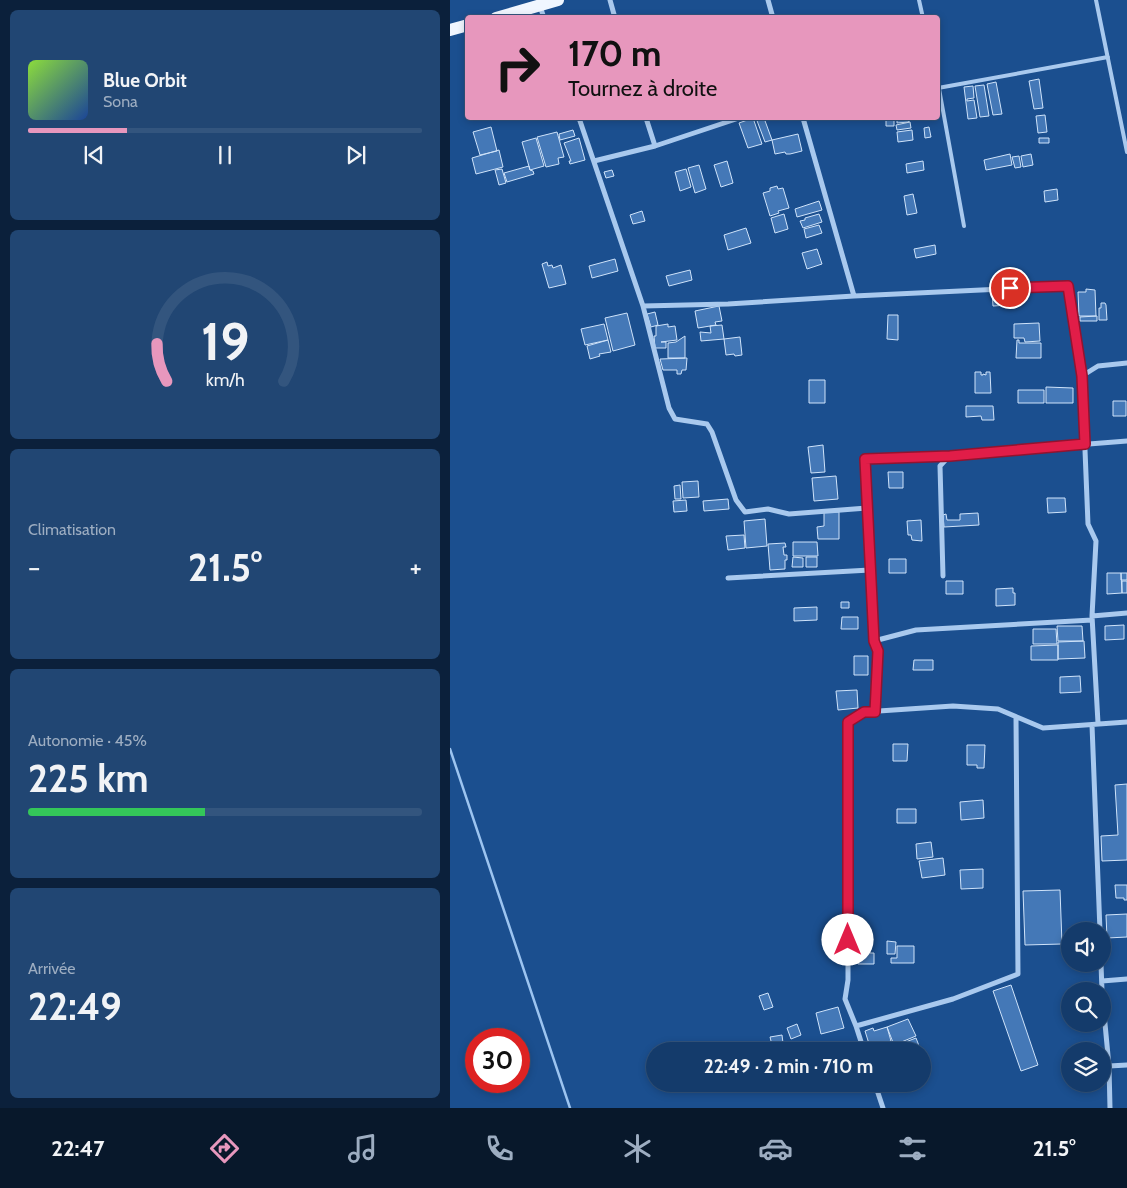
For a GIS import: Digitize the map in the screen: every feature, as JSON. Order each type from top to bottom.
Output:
[{"type":"main road","points":[[506,15],[558,0]]},
{"type":"main road","points":[[450,30],[465,27]]},
{"type":"street","points":[[610,0],[614,15]]},
{"type":"street","points":[[768,0],[772,15]]},
{"type":"street","points":[[540,5],[543,15]]},
{"type":"street","points":[[580,120],[643,306],[669,408],[675,419],[707,424],[712,432],[736,500],[745,512],[768,510],[789,514],[867,508]]},
{"type":"street","points":[[647,120],[655,146]]},
{"type":"street","points":[[594,161],[655,146],[734,120]]},
{"type":"street","points":[[804,120],[854,296]]},
{"type":"street","points":[[643,306],[728,304],[1068,286],[1082,376],[1088,524],[1096,541],[1092,618],[1100,922]]},
{"type":"street","points":[[1082,376],[1098,366],[1127,363]]},
{"type":"street","points":[[875,712],[878,651],[874,641],[865,459],[950,456],[1127,441]]},
{"type":"street","points":[[943,576],[940,466],[950,456]]},
{"type":"street","points":[[728,578],[870,570]]},
{"type":"street","points":[[874,641],[916,630],[1092,618],[1127,613]]},
{"type":"street","points":[[861,1042],[845,999],[848,980],[848,722],[864,712],[953,706],[998,709],[1043,728],[1127,722]]},
{"type":"street","points":[[856,1026],[953,999],[1018,974],[1016,717]]},
{"type":"street","points":[[1101,972],[1102,981],[1127,979]]},
{"type":"street","points":[[1111,1066],[1127,1064]]},
{"type":"street","points":[[878,1092],[883,1108]]},
{"type":"street","points":[[1110,1092],[1110,1108]]},
{"type":"lane","points":[[919,0],[922,15]]},
{"type":"lane","points":[[1096,0],[1127,152]]},
{"type":"lane","points":[[940,86],[1108,56]]},
{"type":"lane","points":[[940,97],[964,226]]},
{"type":"building","points":[[1039,79],[1043,108],[1034,109],[1029,81]]},
{"type":"building","points":[[996,82],[1002,114],[993,115],[987,84]]},
{"type":"building","points":[[984,85],[989,116],[980,117],[975,86]]},
{"type":"building","points":[[973,86],[974,98],[967,99],[967,101],[974,100],[977,118],[968,119],[964,87]]},
{"type":"building","points":[[1045,115],[1047,132],[1038,133],[1036,116]]},
{"type":"building","points":[[754,120],[762,144],[748,148],[739,123]]},
{"type":"building","points":[[757,120],[765,120],[772,140],[765,142]]},
{"type":"building","points":[[886,120],[894,120],[894,126],[886,126]]},
{"type":"building","points":[[897,120],[908,120],[909,122],[897,123]]},
{"type":"building","points":[[910,122],[911,128],[897,130],[896,125]]},
{"type":"building","points":[[491,127],[497,151],[480,155],[473,132]]},
{"type":"building","points":[[929,127],[931,137],[925,138],[924,128]]},
{"type":"building","points":[[573,130],[575,136],[560,140],[559,134]]},
{"type":"building","points":[[912,130],[913,140],[898,142],[897,132]]},
{"type":"building","points":[[557,132],[564,157],[558,158],[559,164],[546,167],[537,137]]},
{"type":"building","points":[[798,134],[802,151],[790,154],[785,152],[775,154],[772,140]]},
{"type":"building","points":[[536,138],[544,166],[530,170],[522,142]]},
{"type":"building","points":[[579,138],[585,160],[570,164],[569,161],[571,161],[564,143]]},
{"type":"building","points":[[1039,138],[1049,138],[1049,143],[1039,143]]},
{"type":"building","points":[[499,150],[503,167],[476,174],[472,158]]},
{"type":"building","points":[[1010,154],[1012,165],[986,170],[984,160]]},
{"type":"building","points":[[1031,154],[1033,165],[1023,167],[1021,156]]},
{"type":"building","points":[[1019,156],[1021,167],[1015,168],[1012,157]]},
{"type":"building","points":[[727,161],[733,183],[721,187],[714,165]]},
{"type":"building","points":[[923,161],[924,170],[907,173],[906,164]]},
{"type":"building","points":[[699,165],[706,189],[695,193],[688,168]]},
{"type":"building","points":[[529,166],[534,174],[507,182],[504,173]]},
{"type":"building","points":[[502,169],[506,183],[499,185],[495,170]]},
{"type":"building","points":[[686,169],[691,187],[680,191],[675,172]]},
{"type":"building","points":[[612,170],[614,176],[606,178],[604,172]]},
{"type":"building","points":[[777,186],[778,189],[783,188],[789,208],[778,211],[779,213],[770,216],[763,193]]},
{"type":"building","points":[[1057,189],[1058,200],[1045,202],[1044,191]]},
{"type":"building","points":[[913,194],[917,213],[907,215],[904,196]]},
{"type":"building","points":[[819,201],[822,210],[797,217],[795,209]]},
{"type":"building","points":[[642,211],[645,221],[633,224],[630,215]]},
{"type":"building","points":[[784,214],[788,229],[775,233],[771,218]]},
{"type":"building","points":[[819,214],[822,222],[803,228],[800,221]]},
{"type":"building","points":[[819,225],[822,233],[806,238],[804,229]]},
{"type":"building","points":[[746,228],[751,243],[728,250],[724,235]]},
{"type":"building","points":[[935,245],[936,254],[916,258],[914,249]]},
{"type":"building","points":[[817,249],[822,264],[807,269],[802,253]]},
{"type":"building","points":[[615,259],[618,271],[592,278],[589,266]]},
{"type":"building","points":[[547,262],[548,266],[552,265],[553,268],[561,265],[566,284],[549,288],[542,264]]},
{"type":"building","points":[[690,270],[692,280],[669,286],[666,276]]},
{"type":"building","points":[[1086,289],[1095,290],[1096,316],[1079,316],[1078,292],[1086,292]]},
{"type":"building","points":[[1009,291],[1010,305],[993,306],[992,292]]},
{"type":"building","points":[[1101,303],[1106,305],[1107,320],[1099,320]]},
{"type":"building","points":[[719,306],[722,321],[715,322],[716,325],[698,328],[695,311]]},
{"type":"building","points":[[655,312],[658,325],[651,327],[647,314]]},
{"type":"building","points":[[627,313],[635,345],[613,351],[605,318]]},
{"type":"building","points":[[888,315],[898,315],[898,340],[887,339]]},
{"type":"building","points":[[1097,316],[1097,321],[1080,321],[1080,317]]},
{"type":"building","points":[[1039,323],[1040,341],[1025,342],[1024,338],[1014,338],[1014,324]]},
{"type":"building","points":[[604,324],[608,340],[585,345],[581,329]]},
{"type":"building","points":[[668,324],[668,327],[675,326],[677,340],[661,342],[666,342],[666,348],[655,348],[654,336],[656,336],[656,326]]},
{"type":"building","points":[[722,325],[724,339],[701,341],[700,332],[711,333],[710,326]]},
{"type":"building","points":[[685,336],[685,358],[668,358],[668,343],[676,342]]},
{"type":"building","points":[[740,337],[742,355],[726,355],[724,339]]},
{"type":"building","points":[[608,340],[611,352],[599,354],[600,356],[590,359],[587,346]]},
{"type":"building","points":[[1017,340],[1019,340],[1019,343],[1041,343],[1041,358],[1016,358]]},
{"type":"building","points":[[687,358],[686,370],[682,370],[681,374],[677,374],[677,370],[663,370],[660,359]]},
{"type":"building","points":[[975,372],[981,372],[981,375],[986,375],[986,372],[990,372],[991,393],[975,393]]},
{"type":"building","points":[[809,380],[825,380],[825,403],[809,403]]},
{"type":"building","points":[[1046,387],[1073,388],[1073,403],[1046,403]]},
{"type":"building","points":[[1018,390],[1044,390],[1044,403],[1018,403]]},
{"type":"building","points":[[1113,401],[1126,401],[1126,416],[1113,416]]},
{"type":"building","points":[[966,406],[993,406],[994,420],[982,420],[981,416],[966,417]]},
{"type":"building","points":[[823,445],[825,472],[811,473],[808,447]]},
{"type":"building","points":[[888,472],[903,472],[903,488],[889,488]]},
{"type":"building","points":[[836,476],[838,499],[814,501],[812,478]]},
{"type":"building","points":[[698,481],[699,497],[683,498],[682,482]]},
{"type":"building","points":[[680,485],[681,499],[675,499],[674,486]]},
{"type":"building","points":[[1047,498],[1065,498],[1066,512],[1048,513]]},
{"type":"building","points":[[728,499],[729,509],[704,511],[703,501]]},
{"type":"building","points":[[686,500],[687,511],[674,512],[673,501]]},
{"type":"building","points":[[824,512],[839,512],[839,539],[818,539],[817,527],[824,526]]},
{"type":"building","points":[[978,513],[979,525],[944,527],[943,515],[946,514],[947,520],[960,520],[960,514]]},
{"type":"building","points":[[765,519],[767,546],[746,548],[744,521]]},
{"type":"building","points":[[921,520],[922,541],[912,540],[911,535],[908,535],[907,521]]},
{"type":"building","points":[[744,535],[745,548],[728,550],[726,536]]},
{"type":"building","points":[[793,542],[817,542],[818,556],[793,556]]},
{"type":"building","points":[[785,543],[786,547],[783,547],[787,560],[785,560],[785,569],[770,570],[768,544]]},
{"type":"building","points":[[793,557],[803,558],[803,567],[792,567]]},
{"type":"building","points":[[806,557],[817,557],[817,567],[806,567]]},
{"type":"building","points":[[889,559],[906,559],[906,573],[889,573]]},
{"type":"building","points":[[1107,573],[1121,573],[1122,593],[1107,594]]},
{"type":"building","points":[[1121,573],[1127,573],[1127,580],[1121,580]]},
{"type":"building","points":[[946,581],[963,581],[963,594],[946,594]]},
{"type":"building","points":[[1122,581],[1127,581],[1127,593],[1122,593]]},
{"type":"building","points":[[1013,588],[1015,605],[996,606],[996,589]]},
{"type":"building","points":[[841,602],[849,602],[849,608],[841,608]]},
{"type":"building","points":[[817,607],[817,620],[794,621],[794,608]]},
{"type":"building","points":[[842,617],[858,617],[858,629],[841,629]]},
{"type":"building","points":[[1124,625],[1124,639],[1105,640],[1105,626]]},
{"type":"building","points":[[1057,626],[1082,626],[1083,641],[1058,641]]},
{"type":"building","points":[[1033,629],[1056,629],[1057,644],[1033,644]]},
{"type":"building","points":[[1084,641],[1085,658],[1058,659],[1058,642]]},
{"type":"building","points":[[1058,645],[1058,660],[1031,660],[1031,646]]},
{"type":"building","points":[[854,656],[868,656],[868,675],[854,675]]},
{"type":"building","points":[[914,660],[933,660],[933,670],[913,670]]},
{"type":"building","points":[[1080,676],[1081,692],[1060,693],[1060,677]]},
{"type":"building","points":[[857,690],[858,708],[838,710],[836,691]]},
{"type":"building","points":[[893,744],[908,744],[907,761],[893,761]]},
{"type":"building","points":[[967,745],[985,745],[984,768],[977,768],[977,765],[967,765]]},
{"type":"building","points":[[1127,784],[1127,860],[1102,861],[1101,836],[1118,835],[1115,785]]},
{"type":"building","points":[[983,800],[984,818],[961,820],[960,802]]},
{"type":"building","points":[[897,809],[916,809],[916,823],[897,823]]},
{"type":"building","points":[[931,842],[933,857],[917,859],[916,844]]},
{"type":"building","points":[[943,858],[945,875],[922,878],[919,861]]},
{"type":"building","points":[[983,869],[983,888],[961,889],[960,870]]},
{"type":"building","points":[[1115,885],[1127,885],[1127,900],[1116,898]]},
{"type":"building","points":[[1060,890],[1061,944],[1025,945],[1023,891]]},
{"type":"building","points":[[1127,914],[1127,937],[1111,938],[1111,922],[1106,922],[1106,915]]},
{"type":"building","points":[[858,940],[870,940],[870,953],[874,953],[874,964],[858,964]]},
{"type":"building","points":[[887,941],[896,942],[895,954],[887,954]]},
{"type":"building","points":[[897,946],[914,946],[914,963],[891,963],[891,958],[897,958]]},
{"type":"building","points":[[1011,985],[1038,1065],[1021,1071],[993,991]]},
{"type":"building","points":[[768,993],[773,1007],[764,1010],[759,996]]},
{"type":"building","points":[[838,1007],[844,1028],[821,1034],[816,1013]]},
{"type":"building","points":[[908,1019],[916,1036],[901,1042],[893,1042],[887,1027]]},
{"type":"building","points":[[797,1024],[801,1035],[791,1039],[787,1028]]},
{"type":"building","points":[[887,1027],[891,1041],[868,1042],[865,1031],[873,1028],[874,1031]]},
{"type":"building","points":[[782,1035],[783,1042],[771,1042],[770,1037]]},
{"type":"building","points":[[916,1038],[918,1042],[906,1042]]},
{"type":"waterway","points":[[450,749],[570,1108]]},
{"type":"route","points":[[848,940],[848,722],[864,712],[875,712],[878,651],[874,641],[865,459],[950,456],[1085,444],[1082,376],[1068,286],[1010,288]]}]
